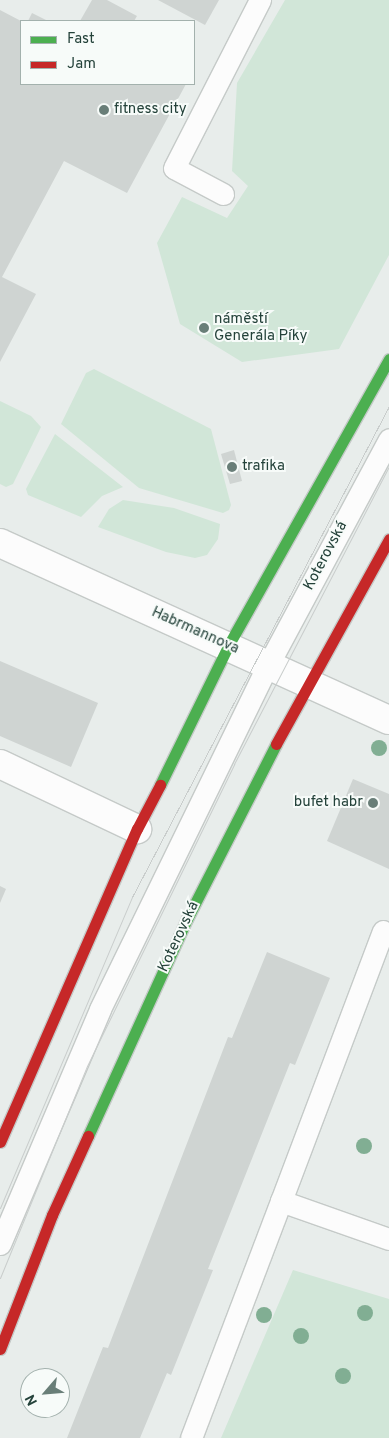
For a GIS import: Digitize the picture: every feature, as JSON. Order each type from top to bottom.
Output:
[{"type":"street","points":[[0,1142],[137,829],[187,735],[228,646],[389,359]]},
{"type":"street","name":"Koterovská","points":[[0,1349],[52,1215],[187,919],[257,778],[389,539]]},
{"type":"street","name":"Habrmannova","points":[[0,543],[389,720]]},
{"type":"street","points":[[2,767],[137,829]]},
{"type":"lane","points":[[223,194],[174,168],[260,0]]},
{"type":"lane","name":"Koterovská","points":[[0,1244],[100,1009],[268,665],[389,439]]},
{"type":"lane","points":[[191,1438],[383,931]]},
{"type":"lane","points":[[281,1201],[389,1239]]},
{"type":"green space","points":[[285,0],[389,0],[389,255],[339,349],[242,362],[180,324],[157,243],[182,197],[227,218],[248,186],[232,171],[237,83]]},
{"type":"green space","points":[[94,369],[211,429],[231,505],[229,510],[223,513],[139,488],[61,424],[86,373]]},
{"type":"green space","points":[[0,401],[31,416],[41,427],[13,484],[6,487],[0,484]]},
{"type":"green space","points":[[55,434],[123,487],[102,496],[81,517],[28,495],[26,489]]},
{"type":"green space","points":[[123,500],[174,508],[220,524],[218,539],[207,555],[195,558],[166,552],[98,527],[109,509]]},
{"type":"green space","points":[[293,1270],[389,1299],[389,1438],[221,1438]]},
{"type":"building","points":[[92,0],[107,0],[137,16],[135,20],[81,20]]},
{"type":"building","points":[[158,0],[219,0],[205,25]]},
{"type":"building","points":[[0,10],[20,20],[20,85],[185,85],[127,193],[64,161],[2,277],[36,294],[0,362]]},
{"type":"building","points":[[32,13],[46,20],[28,20]]},
{"type":"building","name":"trafika","points":[[234,450],[242,481],[230,484],[221,454]]},
{"type":"building","points":[[0,661],[98,703],[71,767],[0,736]]},
{"type":"building","points":[[353,779],[389,794],[389,869],[327,841]]},
{"type":"building","points":[[0,886],[6,889],[0,903]]},
{"type":"building","points":[[267,952],[330,978],[295,1065],[290,1063],[208,1269],[213,1270],[171,1375],[167,1373],[140,1438],[67,1438],[103,1347],[108,1348],[228,1037],[232,1038]]},
{"type":"tram line","points":[[0,1208],[132,897],[389,406]]},
{"type":"tram line","points":[[0,1278],[87,1066],[234,764],[389,466]]},
{"type":"traffic: fast","points":[[160,785],[228,646],[389,359]]},
{"type":"traffic: fast","points":[[88,1136],[187,919],[276,744]]},
{"type":"traffic: jam","points":[[276,744],[389,539]]},
{"type":"traffic: jam","points":[[0,1142],[137,829],[160,785]]},
{"type":"traffic: jam","points":[[0,1349],[52,1215],[88,1136]]},
{"type":"place","name":"fitness city","points":[[104,110]]},
{"type":"place","name":"náměstí Generála Píky","points":[[204,328]]},
{"type":"place","name":"trafika","points":[[232,467]]},
{"type":"place","name":"bufet habr","points":[[373,803]]}]
